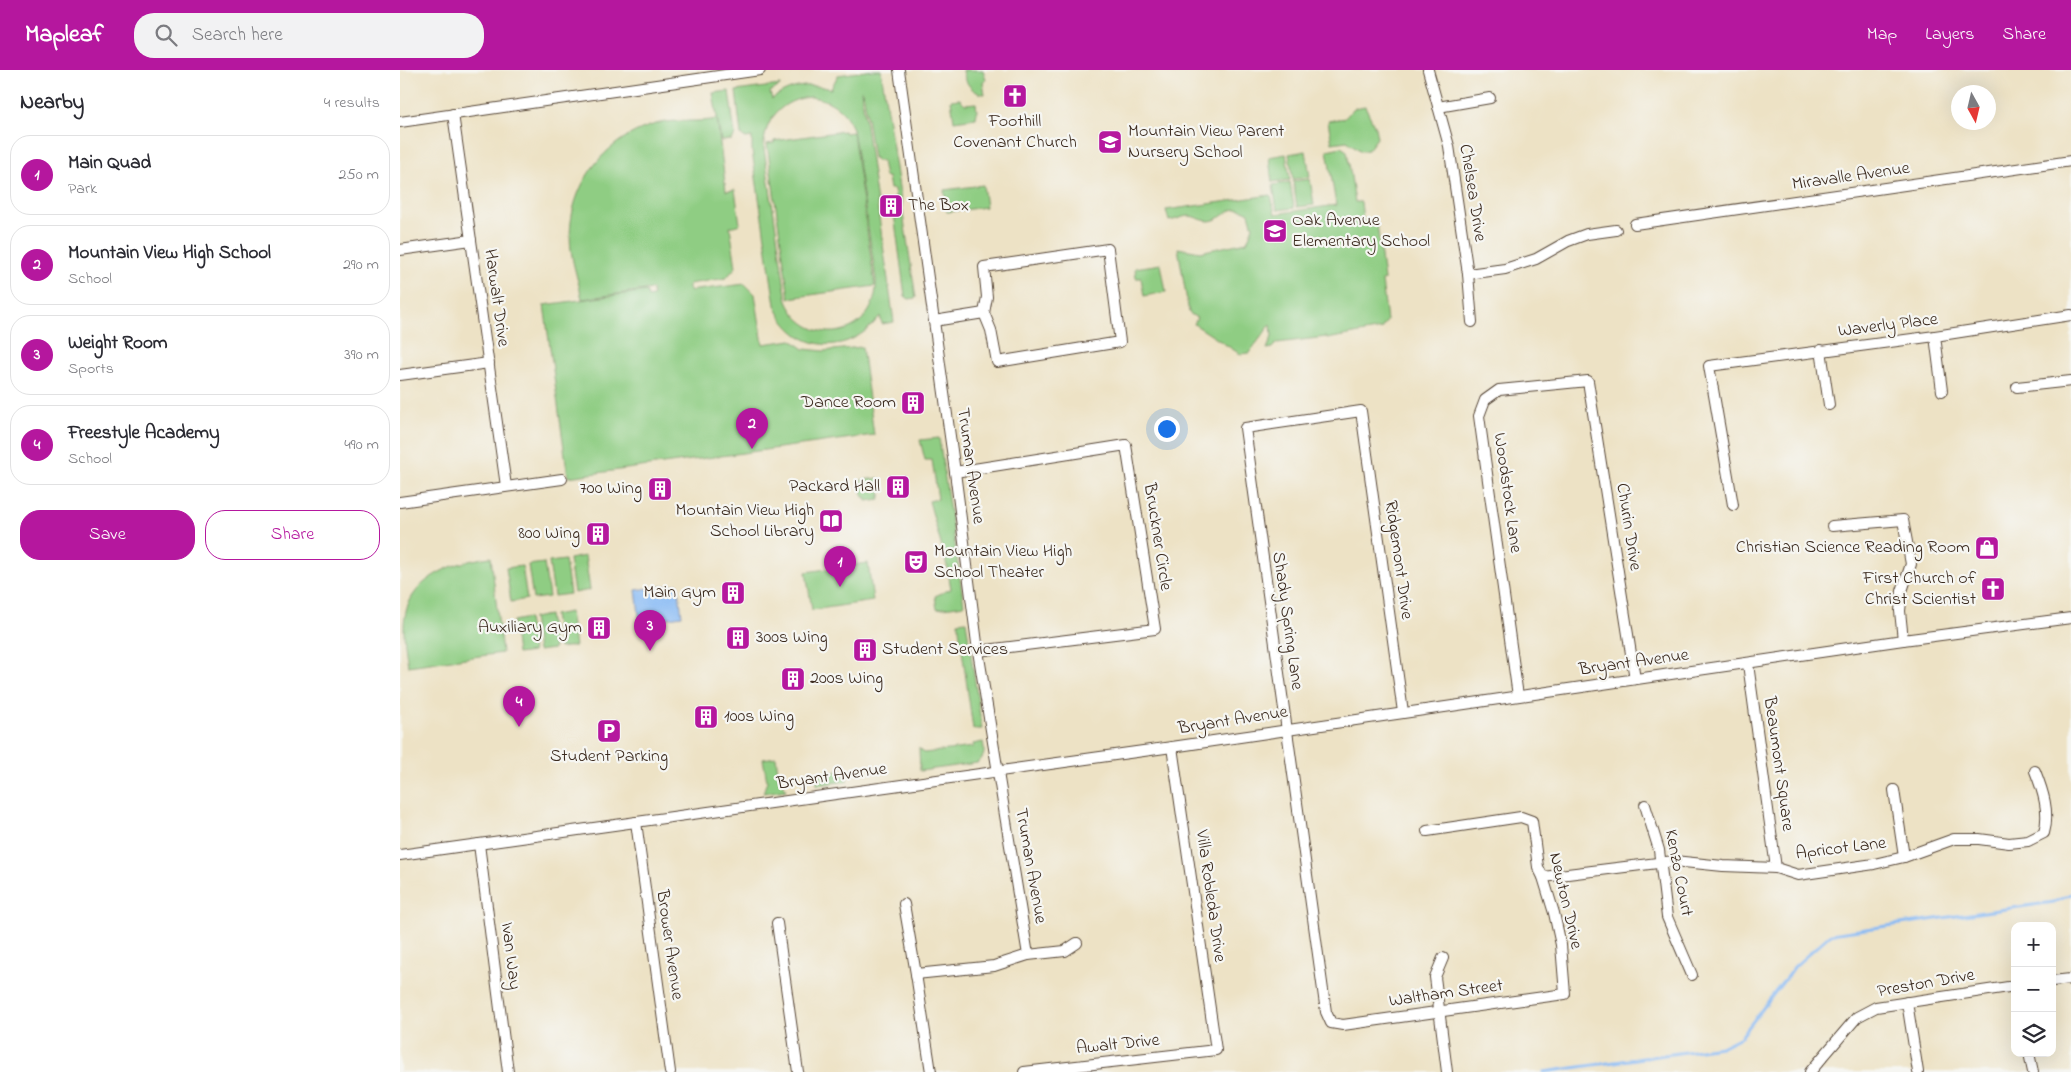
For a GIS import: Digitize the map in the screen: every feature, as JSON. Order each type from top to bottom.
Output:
[{"type":"street","points":[[400,122],[760,70]]},
{"type":"street","name":"Truman Avenue","points":[[899,70],[978,651],[1028,955]]},
{"type":"street","name":"Chelsea Drive","points":[[1428,70],[1449,146],[1468,274],[1472,322]]},
{"type":"street","points":[[1438,107],[1490,98]]},
{"type":"street","name":"Harwalt Drive","points":[[453,114],[506,486]]},
{"type":"street","name":"Miravalle Avenue","points":[[1635,224],[2071,161]]},
{"type":"street","points":[[1468,274],[1505,269],[1536,259],[1568,241],[1587,234],[1616,230]]},
{"type":"street","points":[[400,250],[471,240]]},
{"type":"street","points":[[1108,249],[1120,342],[997,362],[991,330],[984,313],[987,297],[984,267],[1108,249]]},
{"type":"street","points":[[934,321],[984,313]]},
{"type":"street","name":"Waverly Place","points":[[1733,505],[1709,366],[1935,336],[2071,315]]},
{"type":"street","points":[[1935,336],[1942,391]]},
{"type":"street","points":[[1821,350],[1829,405]]},
{"type":"street","points":[[400,375],[488,363]]},
{"type":"street","name":"Churin Drive","points":[[1588,381],[1635,679]]},
{"type":"street","name":"Woodstock Lane","points":[[1518,696],[1480,416],[1485,400],[1499,390],[1588,381]]},
{"type":"street","points":[[2017,387],[2071,381]]},
{"type":"street","name":"Ridgemont Drive","points":[[1361,411],[1403,712]]},
{"type":"street","name":"Shady Spring Lane","points":[[1331,1023],[1326,1012],[1244,428],[1361,411]]},
{"type":"street","name":"Bruckner Circle","points":[[955,472],[1126,445],[1155,629],[978,651]]},
{"type":"street","points":[[400,502],[506,486],[562,480]]},
{"type":"street","points":[[1832,526],[1903,520],[1911,564],[1902,591],[1900,611],[1902,640]]},
{"type":"street","name":"Bryant Avenue","points":[[400,855],[1172,747],[1902,640],[2071,618]]},
{"type":"street","name":"Beaumont Square","points":[[1748,664],[1776,868]]},
{"type":"street","name":"Villa Robleda Drive","points":[[1172,747],[1216,1050]]},
{"type":"street","name":"Apricot Lane","points":[[1543,877],[1661,862],[1776,868],[1798,875],[1874,864],[1904,857],[1954,839],[1979,838],[2008,843],[2028,841],[2044,834],[2048,820],[2042,788],[2035,771]]},
{"type":"street","points":[[1894,790],[1904,857]]},
{"type":"street","name":"Kenzo Court","points":[[1645,805],[1661,862],[1667,917],[1692,975]]},
{"type":"street","name":"Newton Drive","points":[[1427,831],[1512,818],[1532,821],[1538,867],[1554,913],[1561,945],[1566,994]]},
{"type":"street","name":"Brower Avenue","points":[[636,822],[670,1072]]},
{"type":"street","name":"Ivan Way","points":[[479,844],[508,1072]]},
{"type":"street","points":[[904,904],[931,1072]]},
{"type":"street","points":[[777,923],[798,1072]]},
{"type":"street","points":[[916,974],[994,966],[1028,955],[1066,951],[1077,943]]},
{"type":"street","points":[[1443,958],[1434,977],[1447,1072]]},
{"type":"street","points":[[2056,981],[2071,979]]},
{"type":"street","name":"Preston Drive","points":[[1810,1072],[1857,1018],[1876,1007],[2011,987]]},
{"type":"street","name":"Waltham Street","points":[[1331,1023],[1343,1025],[1566,994]]},
{"type":"street","points":[[1907,1002],[1918,1072]]},
{"type":"street","name":"Awalt Drive","points":[[1024,1072],[1216,1050]]},
{"type":"street","points":[[2030,1057],[2033,1072]]},
{"type":"green space","points":[[881,70],[916,298],[909,299],[905,296],[894,214],[897,213],[894,189],[890,189],[888,177],[885,177],[882,161],[876,161],[873,158],[863,91],[861,90],[894,322],[882,324],[880,316],[867,329],[853,338],[838,343],[823,344],[809,341],[795,333],[784,321],[775,305],[752,151],[752,137],[746,138],[741,135],[736,91],[780,85],[770,92],[772,99],[779,94],[801,86],[831,89],[838,75]],"holes":[[[811,97],[831,103],[842,111],[853,129],[876,280],[874,299],[866,314],[855,325],[841,331],[826,332],[811,327],[797,317],[787,301],[764,149],[767,129],[776,113],[791,102]]]},
{"type":"green space","points":[[963,70],[983,70],[986,79],[983,83],[985,94],[976,92],[970,86]]},
{"type":"green space","points":[[729,91],[735,135],[732,140],[721,141],[713,93]]},
{"type":"green space","points":[[960,99],[965,104],[976,103],[976,118],[954,121],[951,100]]},
{"type":"green space","points":[[1365,106],[1375,127],[1377,138],[1368,150],[1361,151],[1347,141],[1332,143],[1328,121],[1345,118],[1354,108]]},
{"type":"green space","points":[[717,119],[726,191],[735,190],[740,224],[730,227],[736,267],[726,278],[689,284],[689,291],[745,284],[755,294],[763,344],[792,340],[804,349],[824,351],[862,347],[874,435],[568,477],[544,305],[646,291],[648,297],[653,296],[652,289],[582,299],[572,256],[570,228],[574,207],[581,188],[591,170],[605,154],[621,140],[639,130],[667,122]]},
{"type":"green space","points":[[844,131],[845,133],[853,132],[875,286],[789,298],[767,144],[774,143],[774,141]]},
{"type":"green space","points":[[1341,147],[1347,151],[1355,202],[1361,202],[1363,220],[1370,225],[1377,223],[1387,321],[1381,329],[1327,339],[1326,337],[1277,343],[1272,348],[1267,349],[1272,337],[1271,324],[1249,353],[1240,354],[1194,324],[1197,318],[1189,313],[1178,248],[1200,252],[1247,242],[1253,227],[1249,213],[1237,209],[1209,221],[1189,216],[1169,221],[1166,210],[1271,195],[1275,214],[1336,205],[1327,150]]},
{"type":"green space","points":[[1306,151],[1310,177],[1293,179],[1289,154]]},
{"type":"green space","points":[[1286,154],[1290,180],[1272,182],[1269,157]]},
{"type":"green space","points":[[1310,179],[1314,205],[1297,207],[1293,181]]},
{"type":"green space","points":[[1290,182],[1294,208],[1277,210],[1273,185]]},
{"type":"green space","points":[[983,185],[986,207],[947,212],[944,190]]},
{"type":"green space","points":[[1161,264],[1166,292],[1144,296],[1141,278],[1136,278],[1135,268]]},
{"type":"green space","points":[[939,438],[964,605],[937,609],[935,596],[951,589],[947,566],[929,501],[938,499],[932,460],[925,460],[920,440]]},
{"type":"green space","points":[[879,478],[880,499],[867,501],[866,497],[863,497],[861,480]]},
{"type":"green space","points":[[585,556],[590,590],[574,593],[569,559]]},
{"type":"green space","points":[[491,557],[502,653],[408,666],[404,622],[409,602],[417,590],[426,581],[451,567],[464,562]]},
{"type":"green space","points":[[565,560],[570,594],[554,596],[549,562]]},
{"type":"green space","points":[[544,563],[549,597],[533,599],[528,565]]},
{"type":"green space","points":[[868,563],[873,601],[812,610],[806,572]]},
{"type":"green space","points":[[522,566],[527,599],[511,602],[506,568]]},
{"type":"green space","points":[[570,612],[575,646],[559,648],[554,615]]},
{"type":"green space","points":[[549,615],[554,649],[538,651],[533,618]]},
{"type":"green space","points":[[528,618],[533,652],[517,654],[513,621]]},
{"type":"green space","points":[[966,621],[982,729],[973,729],[958,622]]},
{"type":"green space","points":[[983,742],[984,754],[977,763],[920,771],[919,748],[924,753],[973,747],[973,744]]},
{"type":"green space","points":[[776,757],[779,779],[786,790],[763,793],[767,781],[763,759]]},
{"type":"green space","points":[[836,771],[841,771],[848,781],[817,785],[817,775],[832,774]]},
{"type":"water","points":[[678,584],[682,616],[640,622],[636,590]]},
{"type":"waterway","points":[[1544,1072],[1721,1047],[1741,1037],[1795,966],[1831,934],[2054,902],[2071,894]]},
{"type":"place","name":"Foothill Covenant Church","points":[[1015,96]]},
{"type":"place","name":"Mountain View Parent Nursery School","points":[[1110,142]]},
{"type":"place","name":"The Box","points":[[891,206]]},
{"type":"place","name":"Oak Avenue Elementary School","points":[[1275,231]]},
{"type":"place","name":"Dance Room","points":[[913,403]]},
{"type":"place","name":"Mountain View High School","points":[[752,449]]},
{"type":"place","name":"Packard Hall","points":[[898,487]]},
{"type":"place","name":"700 Wing","points":[[660,489]]},
{"type":"place","name":"Mountain View High School Library","points":[[831,521]]},
{"type":"place","name":"800 Wing","points":[[598,534]]},
{"type":"place","name":"Christian Science Reading Room","points":[[1987,548]]},
{"type":"place","name":"Mountain View High School Theater","points":[[916,562]]},
{"type":"place","name":"Main Quad","points":[[840,587]]},
{"type":"place","name":"First Church of Christ Scientist","points":[[1993,589]]},
{"type":"place","name":"Main Gym","points":[[733,593]]},
{"type":"place","name":"Auxiliary Gym","points":[[599,628]]},
{"type":"place","name":"300s Wing","points":[[738,638]]},
{"type":"place","name":"Student Services","points":[[865,650]]},
{"type":"place","name":"Weight Room","points":[[650,651]]},
{"type":"place","name":"200s Wing","points":[[793,679]]},
{"type":"place","name":"100s Wing","points":[[706,717]]},
{"type":"place","name":"Freestyle Academy","points":[[519,727]]},
{"type":"place","name":"Student Parking","points":[[609,731]]}]
